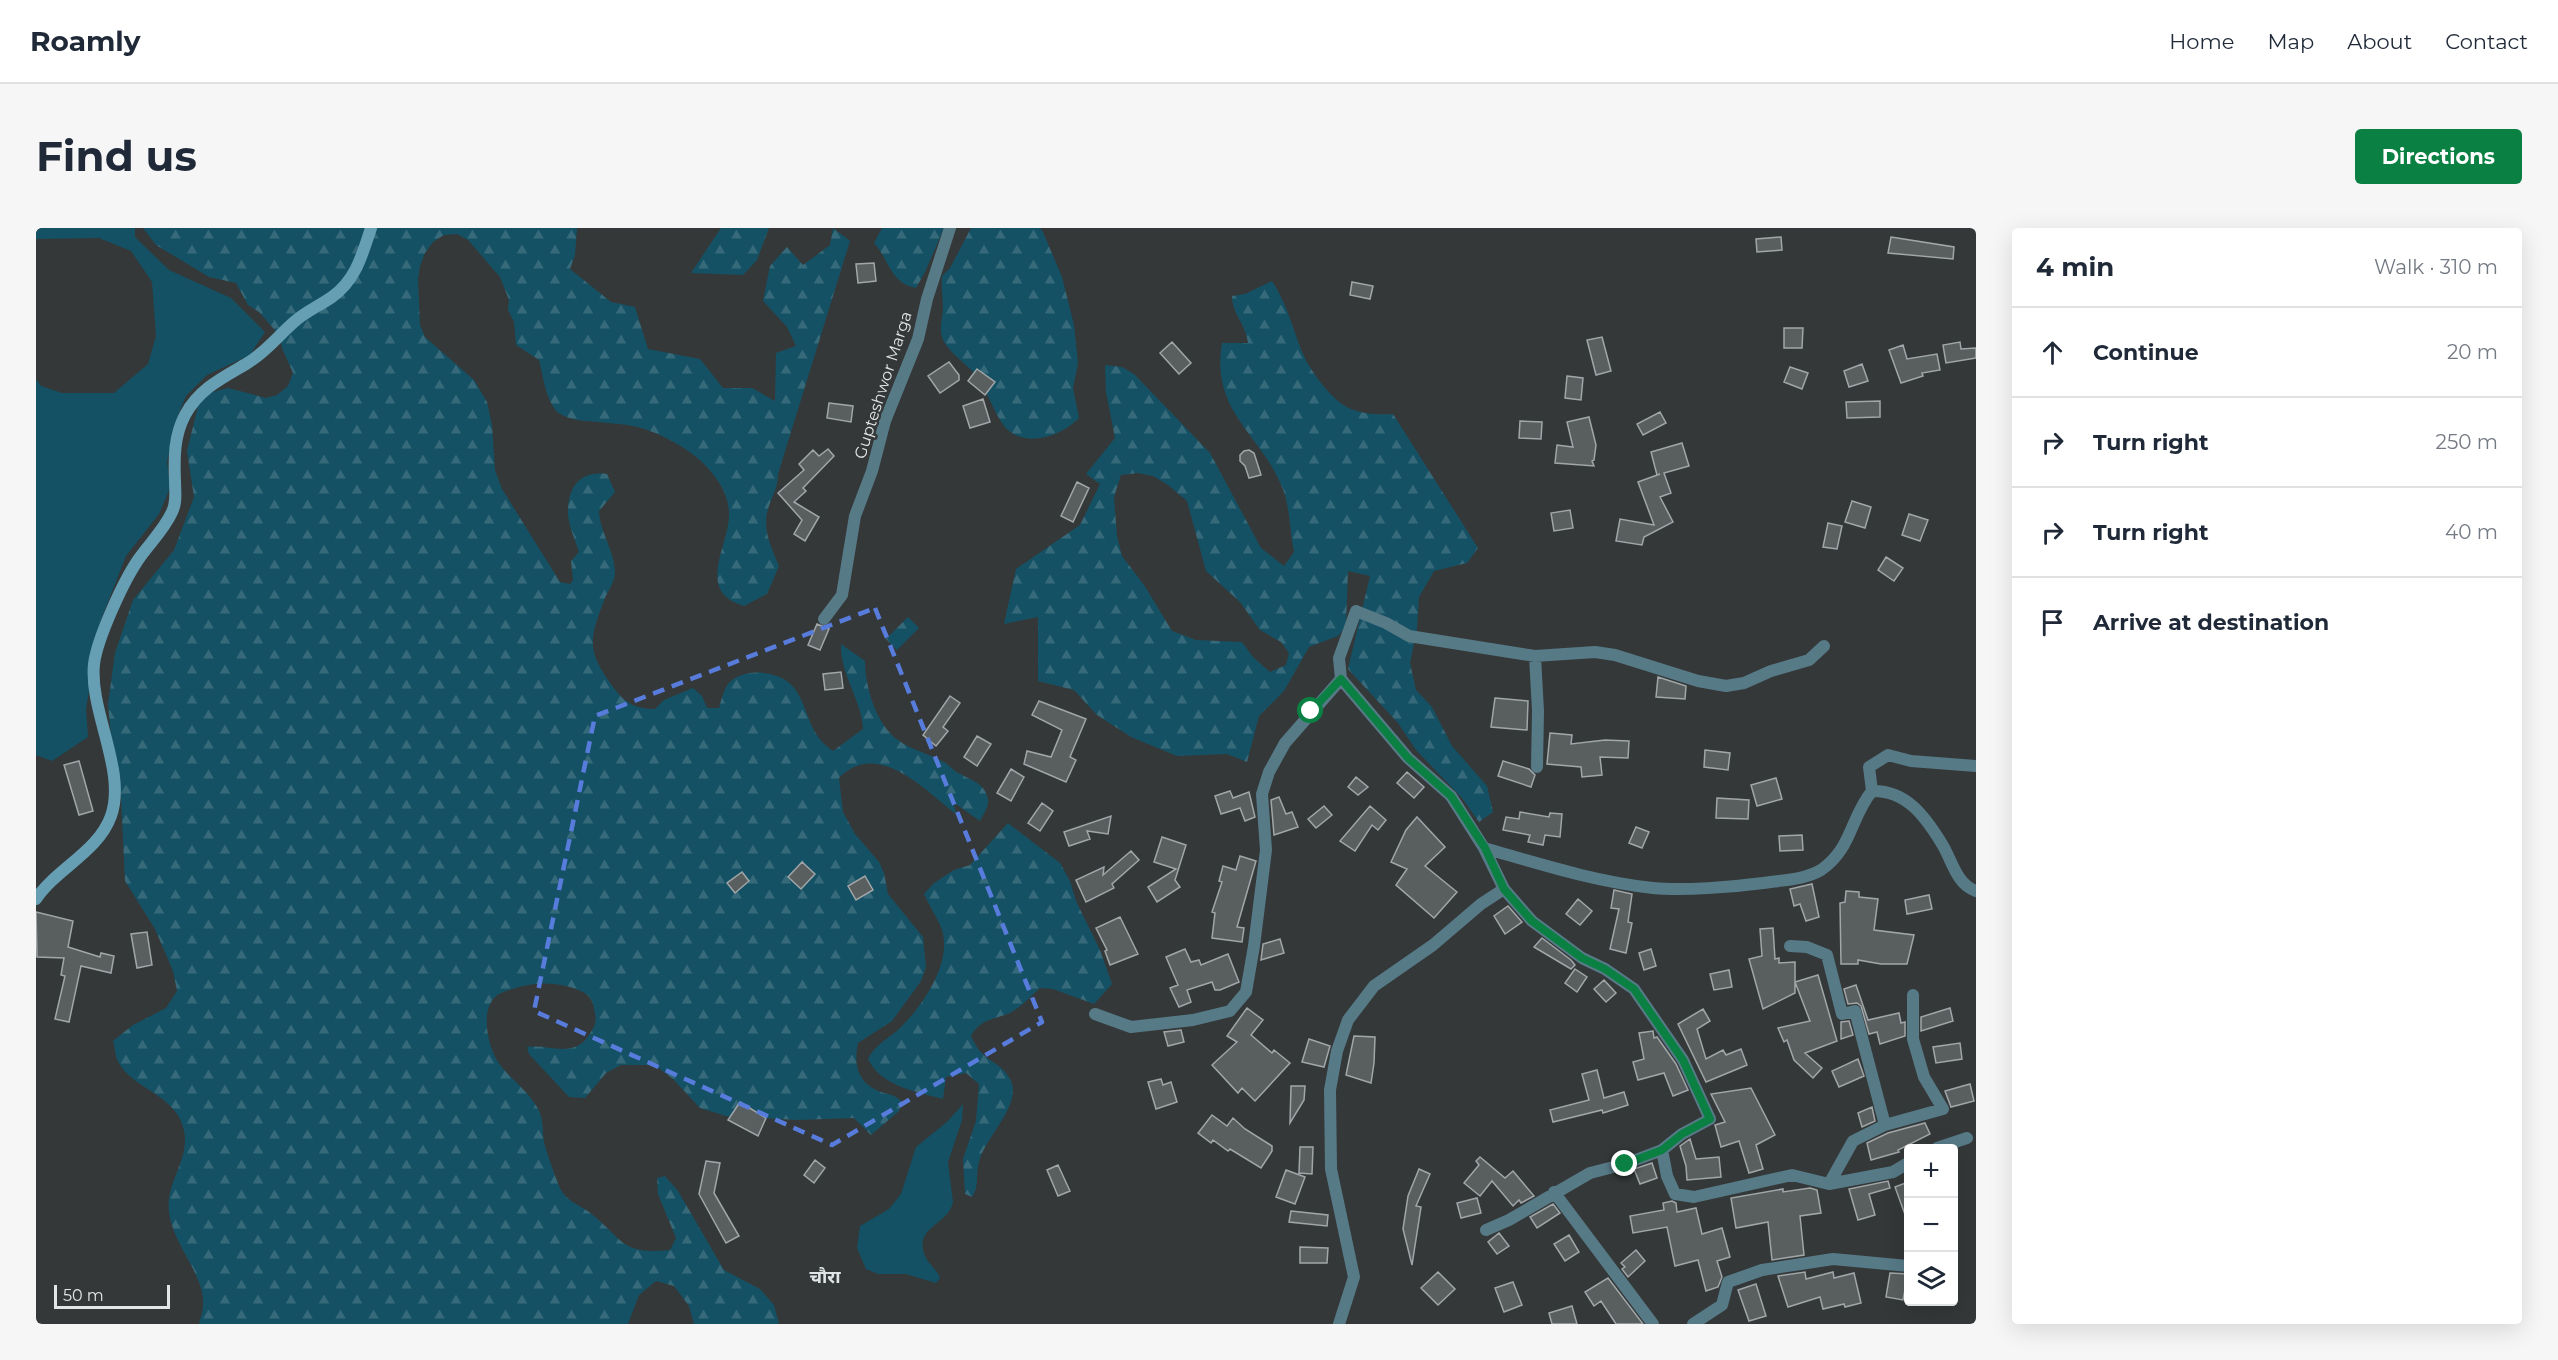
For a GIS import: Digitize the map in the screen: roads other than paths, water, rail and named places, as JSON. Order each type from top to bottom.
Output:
[{"type":"street","points":[[36,899],[88,849],[110,818],[116,789],[94,682],[94,663],[124,585],[136,562],[172,512],[176,496],[175,438],[185,415],[212,384],[264,351],[294,322],[348,283],[358,267],[370,228]]},
{"type":"street","name":"Gupteshwor Marga","points":[[824,619],[842,595],[855,516],[872,471],[885,421],[918,339],[927,299],[950,228]]},
{"type":"street","points":[[1486,1230],[1509,1220],[1590,1173],[1625,1164],[1662,1150],[1682,1134],[1710,1119],[1683,1060],[1634,989],[1605,969],[1582,958],[1532,921],[1504,889],[1485,848],[1451,796],[1408,758],[1341,679],[1339,658],[1356,611],[1386,623],[1409,636],[1535,656],[1595,652],[1615,655],[1698,681],[1726,686],[1744,683],[1771,671],[1809,660],[1824,646]]},
{"type":"street","points":[[1535,656],[1538,711],[1537,767]]},
{"type":"street","points":[[1095,1014],[1131,1027],[1193,1020],[1230,1011],[1246,992],[1266,850],[1262,794],[1269,772],[1285,742],[1341,679]]},
{"type":"street","points":[[1485,848],[1606,882],[1656,888],[1745,885],[1802,878],[1820,870],[1843,849],[1862,803],[1872,791],[1869,767],[1888,755],[1911,761],[1976,766]]},
{"type":"street","points":[[1872,791],[1888,791],[1906,798],[1942,844],[1953,868],[1968,888],[1976,891]]},
{"type":"street","points":[[1339,1324],[1354,1278],[1332,1169],[1330,1090],[1337,1052],[1348,1020],[1374,986],[1433,945],[1481,904],[1504,889]]},
{"type":"street","points":[[1790,945],[1807,947],[1827,955],[1842,1014],[1855,1011],[1886,1125]]},
{"type":"street","points":[[1829,1184],[1852,1142],[1886,1125],[1943,1109],[1924,1077],[1913,1039],[1913,996]]},
{"type":"street","points":[[1951,1144],[1967,1138]]},
{"type":"street","points":[[1662,1150],[1667,1176],[1675,1194],[1694,1197],[1792,1175],[1829,1184],[1893,1172],[1904,1165]]},
{"type":"street","points":[[1554,1192],[1653,1324]]},
{"type":"street","points":[[1693,1324],[1722,1305],[1728,1282],[1762,1270],[1833,1259],[1904,1266]]},
{"type":"district","name":"चौरा","points":[[825,1277]]}]
